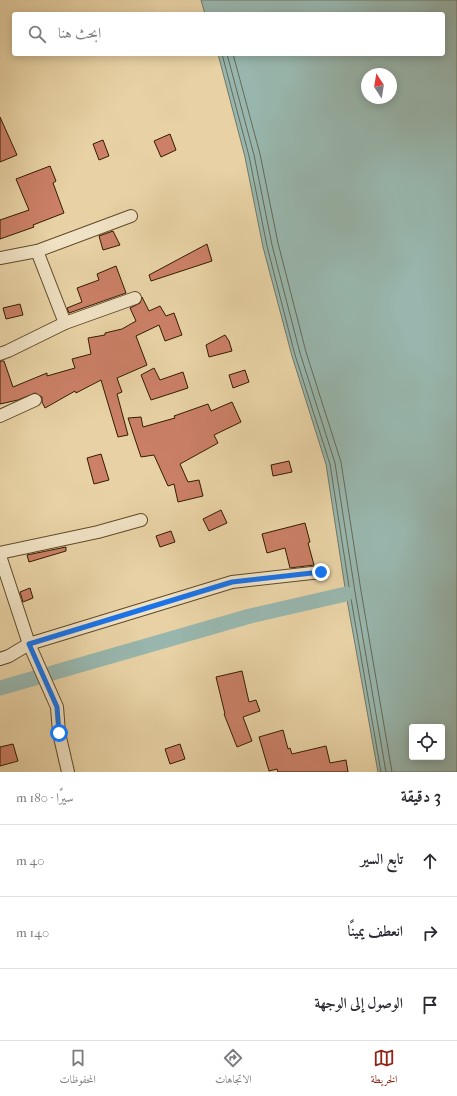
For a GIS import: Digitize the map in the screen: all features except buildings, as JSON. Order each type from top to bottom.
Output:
[{"type":"street","points":[[0,258],[37,251],[131,216]]},
{"type":"street","points":[[37,251],[65,323]]},
{"type":"street","points":[[0,354],[65,323],[134,298]]},
{"type":"street","points":[[0,416],[35,400]]},
{"type":"street","points":[[0,553],[98,532],[141,520]]},
{"type":"street","points":[[0,556],[29,644],[57,707],[59,733],[68,772]]},
{"type":"street","points":[[0,659],[9,656],[29,644],[232,582],[321,572]]},
{"type":"water","points":[[201,0],[457,0],[457,772],[378,772],[346,594],[326,464],[292,356],[263,247],[245,157],[219,56],[445,56],[445,12],[204,12]]},
{"type":"waterway","points":[[0,688],[250,616],[346,594]]},
{"type":"route","points":[[59,733],[57,707],[29,644],[232,582],[321,572]]}]
